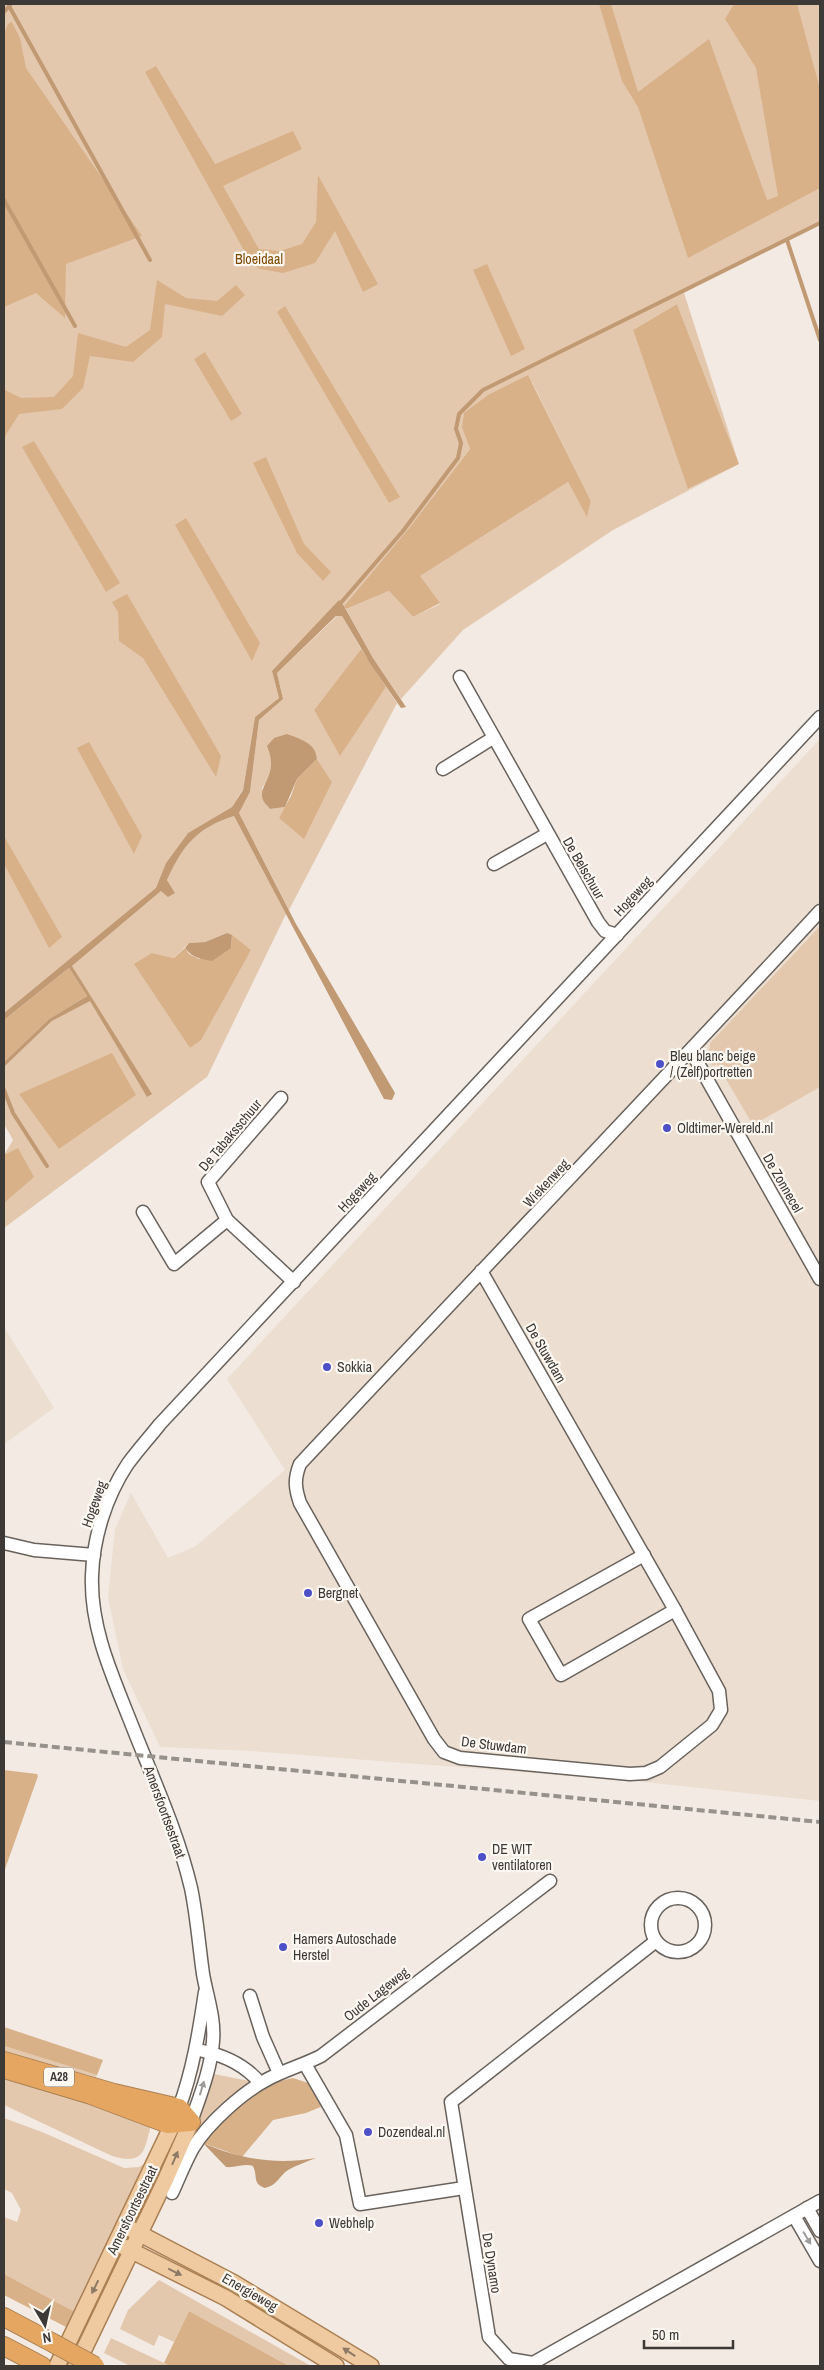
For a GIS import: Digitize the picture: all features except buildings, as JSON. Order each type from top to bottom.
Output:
[{"type":"highway","name":"A28","points":[[4,2061],[114,2093],[179,2108]]},
{"type":"highway","name":"A28","points":[[4,2069],[91,2095],[150,2119],[173,2125],[191,2122]]},
{"type":"highway","points":[[179,2108],[191,2122]]},
{"type":"highway","points":[[4,2317],[95,2366]]},
{"type":"highway","points":[[4,2346],[42,2366]]},
{"type":"main road","name":"Amersfoortsestraat","points":[[57,2366],[173,2125],[179,2108]]},
{"type":"main road","name":"Amersfoortsestraat","points":[[76,2366],[140,2234],[191,2122]]},
{"type":"main road","name":"Energieweg","points":[[125,2226],[234,2283],[371,2366]]},
{"type":"main road","name":"Energieweg","points":[[116,2243],[219,2295],[336,2366]]},
{"type":"street","name":"De Belschuur","points":[[460,678],[547,834],[602,927],[617,935]]},
{"type":"street","name":"Hogeweg","points":[[144,1756],[105,1657],[93,1604],[92,1576],[94,1555],[101,1520],[127,1465],[160,1424],[820,717]]},
{"type":"street","points":[[443,769],[494,738]]},
{"type":"street","name":"De Belschuur","points":[[494,864],[547,834]]},
{"type":"street","name":"Wiekenweg","points":[[295,1476],[300,1464],[691,1051],[820,911]]},
{"type":"street","name":"De Zonnecel","points":[[691,1051],[820,1279]]},
{"type":"street","name":"De Tabaksschuur","points":[[281,1098],[208,1182],[227,1220],[294,1282]]},
{"type":"street","points":[[143,1212],[174,1264],[227,1220]]},
{"type":"street","name":"De Stuwdam","points":[[295,1476],[295,1488],[300,1502],[434,1740],[444,1752],[460,1758],[630,1774],[646,1773],[660,1767],[712,1725],[721,1710],[719,1691],[676,1610],[481,1271]]},
{"type":"street","points":[[4,1543],[34,1550],[94,1555]]},
{"type":"street","points":[[644,1555],[529,1619],[560,1675],[676,1610]]},
{"type":"street","name":"Amersfoortsestraat","points":[[144,1756],[183,1858],[198,1922],[206,1987],[213,2021],[211,2053],[191,2122]]},
{"type":"street","name":"Oude Lageweg","points":[[260,2084],[279,2073],[305,2064],[328,2050],[550,1881]]},
{"type":"street","points":[[668,1899],[689,1900],[700,1909],[705,1922],[705,1929],[703,1936],[695,1947],[675,1952],[668,1950],[656,1941],[652,1922],[657,1909],[668,1899]]},
{"type":"street","name":"De Dynamo","points":[[656,1941],[450,2102],[489,2337],[509,2360],[534,2363],[820,2201]]},
{"type":"street","name":"Amersfoortsestraat","points":[[179,2108],[189,2080],[196,2050],[206,1987]]},
{"type":"street","points":[[250,1996],[263,2037],[279,2073]]},
{"type":"street","points":[[196,2050],[211,2053],[250,2071],[260,2084]]},
{"type":"street","points":[[305,2064],[346,2135],[360,2204],[464,2188]]},
{"type":"street","name":"Amersfoortsestraat","points":[[172,2193],[194,2147],[207,2130],[260,2084]]},
{"type":"street","points":[[808,2208],[820,2231]]},
{"type":"street","points":[[794,2216],[820,2261]]},
{"type":"shaded area","points":[[339,600],[373,658],[406,707],[401,708],[371,665],[342,616],[336,616],[277,673],[283,699],[259,720],[250,792],[239,813],[296,924],[395,1093],[392,1100],[384,1099],[234,816],[210,826],[185,848],[167,880],[175,893],[168,897],[161,891],[72,966],[152,1094],[147,1097],[90,1001],[52,1021],[4,1067],[4,1062],[49,1019],[87,996],[69,968],[4,1020],[4,1013],[156,888],[166,863],[188,833],[232,807],[243,790],[255,717],[279,698],[272,671]]},
{"type":"shaded area","points":[[287,734],[310,745],[314,749],[317,759],[297,779],[285,807],[270,809],[264,801],[262,794],[271,765],[267,746],[274,738]]},
{"type":"shaded area","points":[[820,739],[820,1801],[635,1781],[252,1751],[160,1747],[123,1669],[108,1597],[115,1529],[131,1493],[168,1558],[196,1546],[285,1470],[227,1379]]},
{"type":"shaded area","points":[[227,933],[232,935],[231,948],[212,961],[200,959],[185,948],[189,943],[205,942]]},
{"type":"shaded area","points":[[4,1327],[54,1408],[4,1444]]},
{"type":"shaded area","points":[[203,2143],[244,2157],[272,2161],[316,2158],[288,2170],[276,2183],[265,2188],[258,2184],[253,2166],[226,2167]]},
{"type":"green space","name":"Bloeidaal","points":[[4,4],[820,4],[820,222],[684,293],[739,464],[613,530],[463,630],[401,699],[373,658],[346,609],[389,591],[413,617],[440,604],[419,576],[568,482],[587,516],[591,501],[532,382],[462,428],[470,449],[409,528],[344,606],[341,603],[272,671],[279,698],[255,717],[243,789],[232,807],[188,833],[166,863],[157,888],[4,1013]],"holes":[[[677,304],[739,464],[689,489],[633,330]]]},
{"type":"green space","points":[[599,4],[611,4],[638,92],[709,39],[767,200],[778,196],[756,68],[725,19],[734,4],[797,4],[820,89],[820,188],[688,258],[638,107],[622,81]]},
{"type":"green space","points":[[12,22],[20,38],[26,68],[142,236],[66,264],[65,318],[36,293],[4,307],[4,33],[8,24]]},
{"type":"green space","points":[[156,66],[215,164],[293,131],[302,149],[223,186],[259,249],[280,251],[302,244],[316,222],[318,175],[378,284],[363,292],[335,231],[315,263],[283,273],[260,269],[251,263],[145,72]]},
{"type":"green space","points":[[487,264],[525,349],[511,356],[473,270]]},
{"type":"green space","points":[[157,280],[186,298],[217,301],[236,285],[245,295],[222,316],[165,304],[162,337],[133,362],[90,356],[83,388],[62,409],[19,414],[4,438],[5,390],[21,398],[54,397],[73,376],[78,333],[126,347],[150,330]]},
{"type":"green space","points":[[677,304],[739,464],[688,489],[633,330]]},
{"type":"green space","points":[[285,306],[400,497],[389,503],[277,312]]},
{"type":"green space","points":[[205,352],[242,414],[231,421],[194,359]]},
{"type":"green space","points":[[528,375],[591,501],[587,517],[568,482],[420,576],[440,603],[413,617],[389,591],[346,609],[344,606],[409,528],[470,449],[462,428],[464,413],[488,395]]},
{"type":"green space","points":[[34,441],[120,583],[106,592],[22,447]]},
{"type":"green space","points":[[266,457],[304,544],[331,572],[323,581],[297,553],[253,463]]},
{"type":"green space","points":[[186,518],[260,643],[252,661],[175,525]]},
{"type":"green space","points":[[127,594],[221,756],[216,777],[143,658],[119,641],[118,612],[112,602]]},
{"type":"green space","points":[[337,616],[342,616],[361,649],[314,710],[340,755],[386,687],[397,703],[289,910],[239,813],[250,792],[259,720],[283,699],[277,673]],"holes":[[[316,753],[317,759],[332,782],[279,819],[285,807],[270,809],[262,788],[270,775],[272,759]]]},
{"type":"green space","points":[[361,649],[386,687],[340,756],[314,710]]},
{"type":"green space","points":[[89,742],[142,836],[134,854],[77,748]]},
{"type":"green space","points":[[317,759],[332,782],[304,839],[279,818],[291,796],[297,779]]},
{"type":"green space","points":[[234,816],[286,914],[207,1077],[4,1228],[4,1155],[13,1140],[4,1124],[4,1067],[52,1021],[90,1000],[147,1097],[72,966],[161,891],[175,893],[167,880],[179,857],[201,832]],"holes":[[[227,933],[251,950],[190,1048],[152,953],[174,958],[189,943],[205,942]]]},
{"type":"green space","points":[[4,836],[62,937],[49,948],[4,864]]},
{"type":"green space","points":[[820,926],[820,1087],[753,1125],[717,1064],[712,1066],[709,1056],[710,1043]]},
{"type":"green space","points":[[232,935],[251,950],[201,1040],[190,1048],[134,964],[152,953],[174,958],[185,948],[189,954],[199,959],[231,948]]},
{"type":"green space","points":[[69,968],[87,996],[49,1019],[4,1062],[4,1020]]},
{"type":"green space","points":[[112,1053],[136,1095],[59,1149],[19,1094]]},
{"type":"green space","points":[[18,1148],[34,1177],[4,1203],[4,1155]]},
{"type":"green space","points":[[4,1770],[37,1774],[38,1776],[4,1872]]},
{"type":"green space","points":[[4,2027],[103,2060],[97,2075],[4,2046]]},
{"type":"green space","points":[[4,2046],[97,2075],[96,2077],[4,2054]]},
{"type":"green space","points":[[214,2074],[249,2081],[247,2086],[209,2117],[179,2161]]},
{"type":"green space","points":[[293,2078],[314,2085],[323,2106],[306,2113],[273,2120],[242,2157],[203,2143],[223,2120],[250,2097],[270,2085]]},
{"type":"green space","points":[[4,2079],[28,2082],[151,2125],[144,2149],[141,2154],[131,2159],[112,2156],[4,2105]]},
{"type":"green space","points":[[4,2118],[42,2132],[124,2168],[139,2167],[148,2161],[77,2313],[4,2274],[4,2217],[17,2222],[21,2210],[12,2193],[4,2189]]},
{"type":"green space","points":[[4,2274],[77,2313],[70,2329],[4,2295]]},
{"type":"green space","points":[[159,2280],[311,2366],[289,2366],[189,2311],[174,2342],[159,2335],[154,2346],[120,2329],[128,2310]]},
{"type":"green space","points":[[189,2311],[289,2366],[170,2366],[164,2363]]},
{"type":"green space","points":[[111,2338],[170,2366],[130,2366],[104,2353]]},
{"type":"waterway","points":[[4,12],[11,4]]},
{"type":"waterway","points":[[9,6],[150,260]]},
{"type":"waterway","points":[[4,200],[75,326]]},
{"type":"waterway","points":[[339,605],[403,531],[458,458],[461,443],[456,429],[459,414],[483,390],[820,223]]},
{"type":"waterway","points":[[787,240],[820,340]]},
{"type":"waterway","points":[[4,1090],[13,1113],[47,1166]]},
{"type":"railway","points":[[4,1742],[820,1822]]},
{"type":"place","name":"Bleu blanc beige / (Zelf)portretten","points":[[660,1064]]},
{"type":"place","name":"Oldtimer-Wereld.nl","points":[[667,1128]]},
{"type":"place","name":"Sokkia","points":[[327,1367]]},
{"type":"place","name":"Bergnet","points":[[308,1593]]},
{"type":"place","name":"DE WIT ventilatoren","points":[[482,1857]]},
{"type":"place","name":"Hamers Autoschade Herstel","points":[[283,1947]]},
{"type":"place","name":"Dozendeal.nl","points":[[368,2132]]},
{"type":"place","name":"Webhelp","points":[[319,2223]]}]
